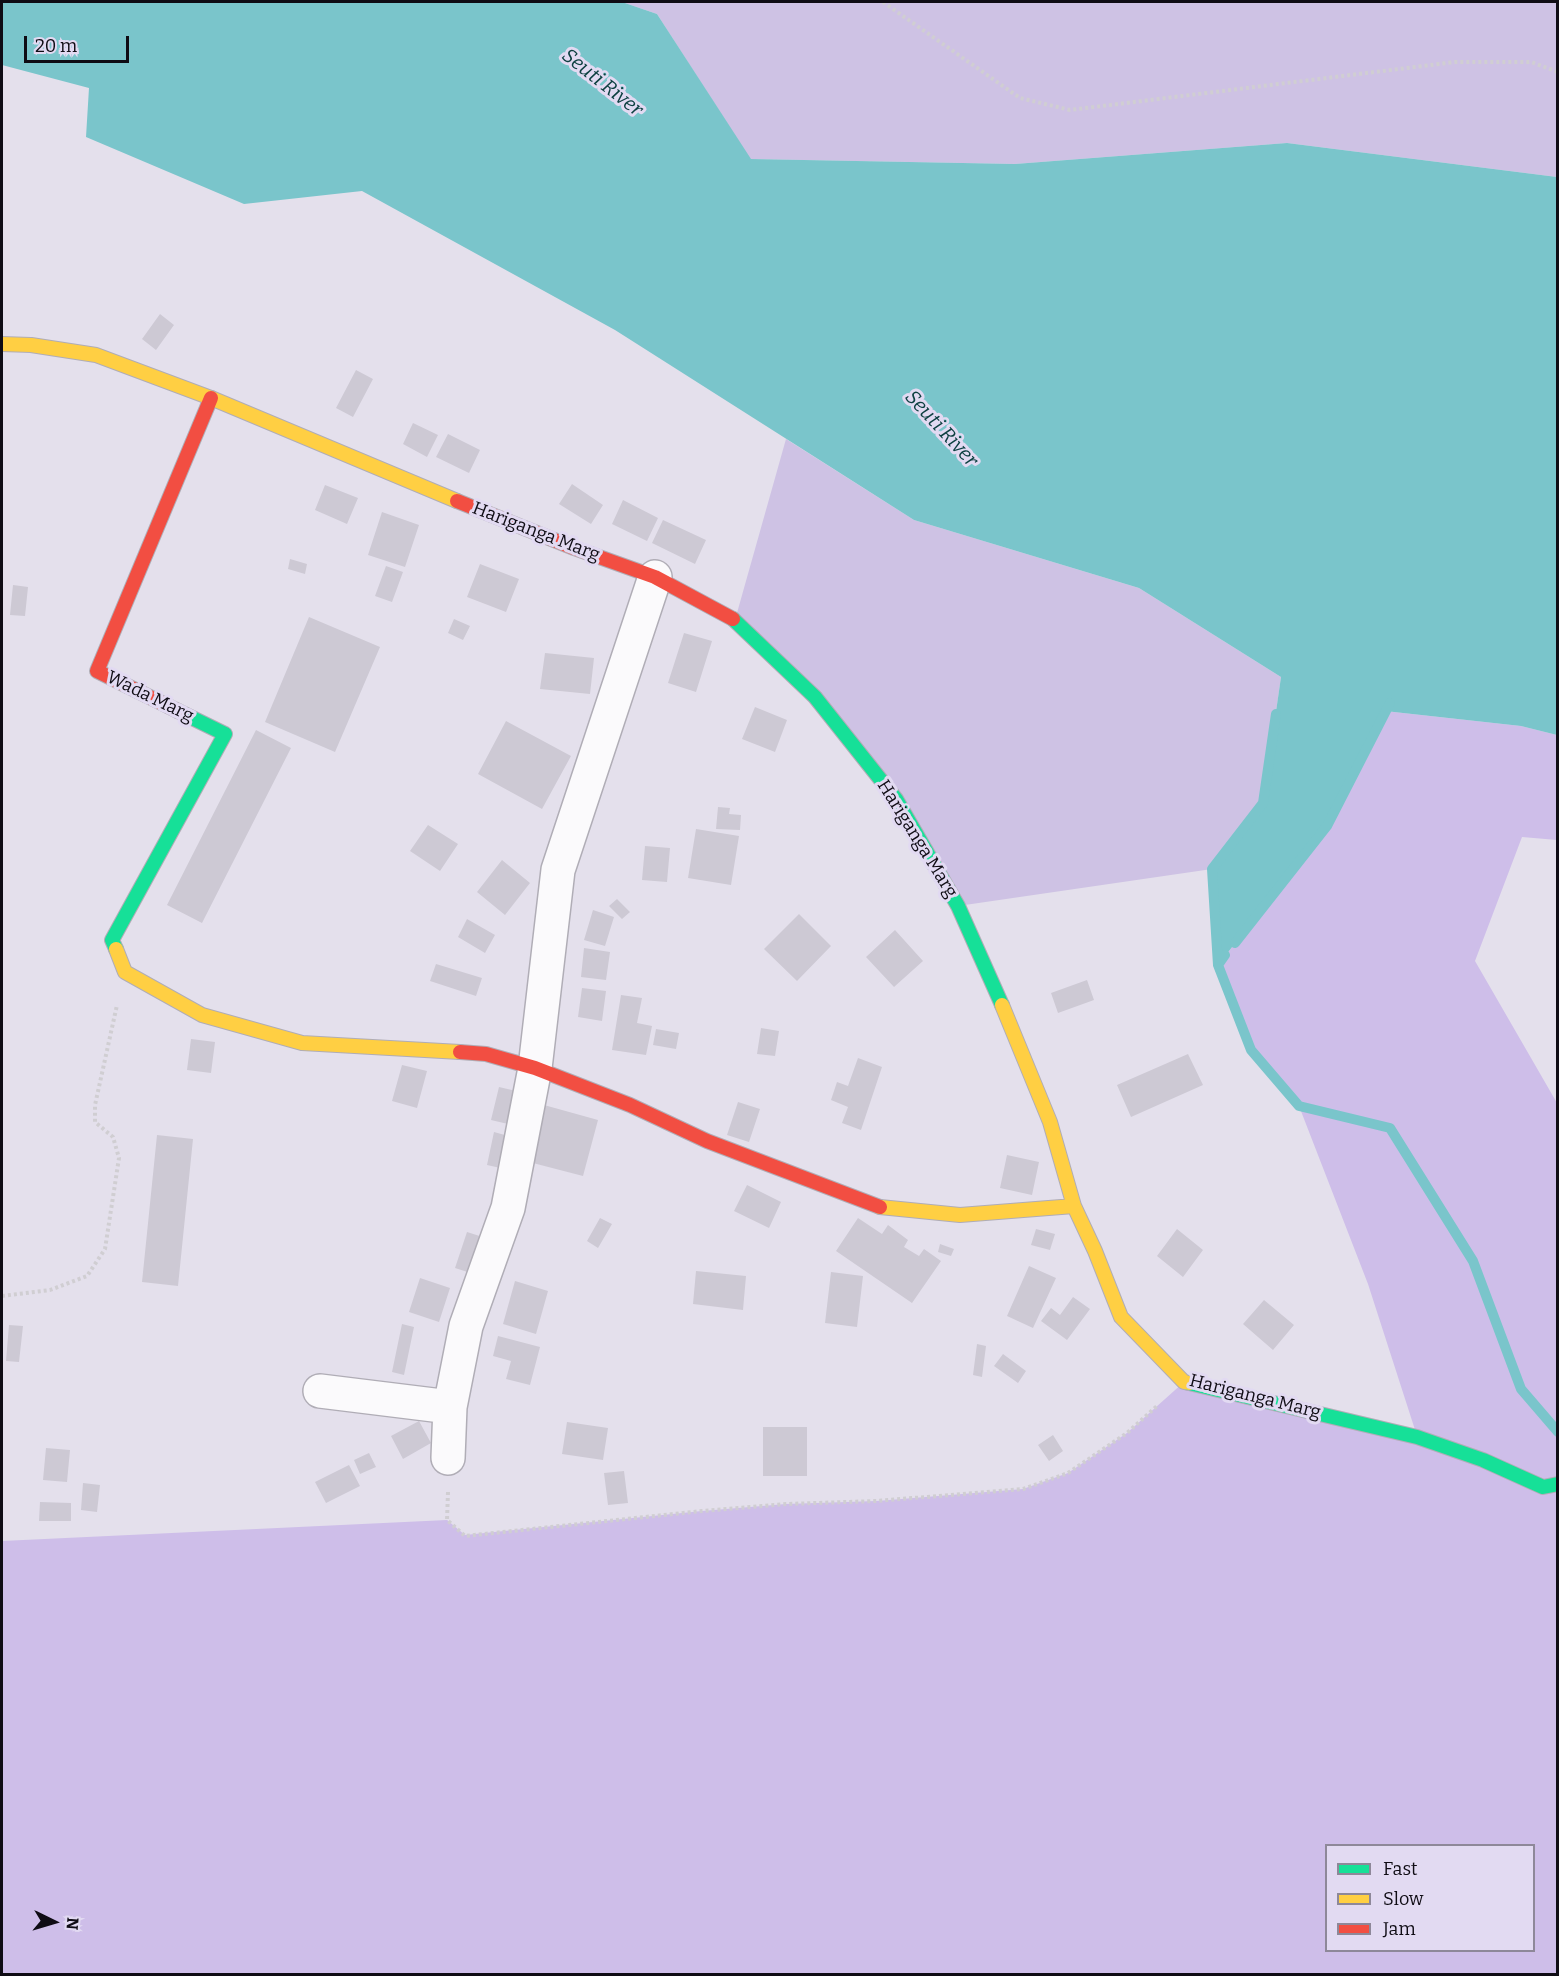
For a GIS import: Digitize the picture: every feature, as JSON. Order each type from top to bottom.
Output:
[{"type":"street","name":"Hariganga Marg","points":[[2,345],[31,345],[96,355],[211,398],[417,485],[574,548],[655,577],[735,620],[815,697],[896,799],[958,906],[1009,1020],[1050,1122],[1074,1206],[1121,1317],[1184,1382],[1417,1437],[1483,1460],[1543,1486],[1557,1484]]},
{"type":"street","name":"Wada Marg","points":[[125,972],[112,940],[225,734],[97,671],[211,398]]},
{"type":"street","points":[[448,1458],[450,1407],[466,1326],[508,1208],[535,1068],[558,870],[655,577]]},
{"type":"street","points":[[125,972],[202,1015],[302,1043],[486,1053],[535,1068],[630,1105],[707,1141],[879,1207],[960,1215],[1074,1206]]},
{"type":"street","points":[[320,1391],[450,1407]]},
{"type":"path","points":[[883,2],[1020,98],[1070,110],[1455,62],[1531,62],[1557,72]]},
{"type":"path","points":[[2,1296],[50,1290],[87,1276],[105,1250],[118,1158],[113,1137],[95,1122],[95,1105],[125,972]]},
{"type":"path","points":[[448,1458],[447,1520],[465,1536],[702,1511],[786,1504],[877,1501],[1023,1489],[1068,1473],[1127,1433],[1184,1382]]},
{"type":"shaded area","points":[[622,2],[1557,2],[1557,177],[1287,143],[1015,164],[750,159],[657,14]]},
{"type":"shaded area","points":[[786,439],[914,520],[1139,588],[1281,677],[1263,803],[1212,869],[958,906],[896,799],[735,620]]},
{"type":"shaded area","points":[[1385,711],[1521,726],[1557,735],[1557,840],[1522,837],[1475,961],[1557,1103],[1557,1974],[2,1974],[2,1541],[447,1520],[465,1535],[786,1504],[877,1501],[1023,1489],[1068,1473],[1127,1433],[1184,1382],[1417,1436],[1368,1284],[1299,1106],[1251,1050],[1218,965],[1327,826]]},
{"type":"water","name":"Seuti River","points":[[2,2],[622,2],[657,14],[751,159],[1015,164],[1287,143],[1557,177],[1557,735],[1521,726],[1385,711],[1327,826],[1218,965],[1212,869],[1263,802],[1281,677],[1139,588],[914,520],[615,330],[362,191],[244,204],[86,137],[89,88],[2,65]]},
{"type":"building","points":[[160,314],[174,325],[156,350],[142,339]]},
{"type":"building","points":[[356,370],[373,379],[353,417],[336,408]]},
{"type":"building","points":[[413,423],[438,435],[427,457],[403,444]]},
{"type":"building","points":[[448,434],[480,450],[469,473],[436,457]]},
{"type":"building","points":[[572,484],[603,505],[591,524],[559,504]]},
{"type":"building","points":[[325,485],[358,498],[347,524],[315,510]]},
{"type":"building","points":[[623,500],[658,518],[647,541],[612,524]]},
{"type":"building","points":[[382,512],[419,525],[405,567],[368,555]]},
{"type":"building","points":[[663,520],[706,540],[695,564],[652,543]]},
{"type":"building","points":[[290,559],[307,564],[305,574],[288,569]]},
{"type":"building","points":[[480,564],[519,579],[506,612],[467,597]]},
{"type":"building","points":[[386,566],[403,572],[392,602],[375,596]]},
{"type":"building","points":[[13,585],[28,587],[25,616],[10,615]]},
{"type":"building","points":[[309,617],[380,647],[335,752],[265,722]]},
{"type":"building","points":[[454,619],[470,626],[463,640],[448,633]]},
{"type":"building","points":[[684,633],[712,641],[696,692],[668,683]]},
{"type":"building","points":[[545,653],[594,658],[590,694],[540,689]]},
{"type":"building","points":[[755,707],[787,720],[775,752],[742,739]]},
{"type":"building","points":[[506,721],[571,756],[542,809],[478,774]]},
{"type":"building","points":[[256,730],[291,748],[202,923],[167,905]]},
{"type":"building","points":[[718,807],[730,808],[729,814],[741,815],[740,830],[716,829]]},
{"type":"building","points":[[428,825],[458,844],[440,871],[410,851]]},
{"type":"building","points":[[696,829],[739,836],[731,885],[688,878]]},
{"type":"building","points":[[645,846],[670,848],[667,882],[642,880]]},
{"type":"building","points":[[502,860],[530,883],[505,915],[477,892]]},
{"type":"building","points":[[617,899],[630,912],[622,919],[609,906]]},
{"type":"building","points":[[593,910],[614,917],[605,946],[584,940]]},
{"type":"building","points":[[799,914],[831,946],[797,981],[764,949]]},
{"type":"building","points":[[467,919],[495,935],[485,953],[458,937]]},
{"type":"building","points":[[895,930],[923,961],[894,987],[866,957]]},
{"type":"building","points":[[584,948],[610,952],[606,980],[581,977]]},
{"type":"building","points":[[436,964],[482,978],[476,996],[430,981]]},
{"type":"building","points":[[1087,980],[1094,1000],[1058,1013],[1051,993]]},
{"type":"building","points":[[582,988],[606,991],[602,1021],[578,1017]]},
{"type":"building","points":[[621,995],[642,998],[637,1023],[652,1026],[646,1055],[612,1050]]},
{"type":"building","points":[[761,1028],[779,1031],[775,1056],[757,1054]]},
{"type":"building","points":[[656,1029],[679,1033],[676,1049],[653,1045]]},
{"type":"building","points":[[191,1039],[215,1042],[211,1073],[187,1070]]},
{"type":"building","points":[[1188,1054],[1203,1085],[1131,1117],[1117,1085]]},
{"type":"building","points":[[858,1058],[882,1067],[861,1130],[842,1123],[848,1107],[831,1100],[837,1082],[848,1086]]},
{"type":"building","points":[[402,1065],[427,1071],[417,1108],[392,1101]]},
{"type":"building","points":[[499,1087],[516,1091],[508,1124],[491,1120]]},
{"type":"building","points":[[738,1102],[760,1109],[749,1142],[727,1135]]},
{"type":"building","points":[[544,1105],[598,1120],[583,1176],[529,1162]]},
{"type":"building","points":[[494,1132],[512,1137],[505,1169],[487,1165]]},
{"type":"building","points":[[157,1135],[193,1139],[178,1286],[142,1282]]},
{"type":"building","points":[[1007,1155],[1039,1162],[1032,1195],[1000,1188]]},
{"type":"building","points":[[747,1185],[781,1202],[769,1228],[734,1211]]},
{"type":"building","points":[[600,1218],[612,1224],[598,1248],[587,1241]]},
{"type":"building","points":[[858,1218],[882,1234],[888,1225],[908,1240],[904,1247],[919,1256],[924,1249],[941,1261],[912,1303],[836,1251]]},
{"type":"building","points":[[1036,1229],[1055,1234],[1050,1250],[1031,1245]]},
{"type":"building","points":[[1177,1229],[1203,1250],[1183,1277],[1157,1256]]},
{"type":"building","points":[[467,1232],[489,1239],[477,1275],[455,1268]]},
{"type":"building","points":[[940,1244],[954,1249],[951,1256],[938,1252]]},
{"type":"building","points":[[1029,1266],[1056,1278],[1033,1328],[1007,1316]]},
{"type":"building","points":[[696,1271],[746,1276],[743,1310],[693,1304]]},
{"type":"building","points":[[831,1272],[863,1276],[857,1327],[825,1323]]},
{"type":"building","points":[[420,1278],[450,1288],[439,1322],[409,1312]]},
{"type":"building","points":[[515,1281],[548,1291],[536,1334],[503,1324]]},
{"type":"building","points":[[1073,1297],[1090,1309],[1067,1340],[1041,1321],[1051,1308],[1060,1315]]},
{"type":"building","points":[[1264,1300],[1294,1325],[1273,1350],[1243,1324]]},
{"type":"building","points":[[402,1324],[414,1327],[404,1375],[392,1372]]},
{"type":"building","points":[[9,1325],[23,1326],[19,1362],[6,1361]]},
{"type":"building","points":[[498,1336],[540,1347],[530,1385],[506,1379],[511,1361],[493,1356]]},
{"type":"building","points":[[977,1344],[986,1346],[982,1377],[973,1375]]},
{"type":"building","points":[[1003,1354],[1026,1371],[1018,1383],[994,1366]]},
{"type":"building","points":[[419,1421],[431,1443],[403,1459],[391,1436]]},
{"type":"building","points":[[567,1422],[608,1428],[603,1460],[562,1454]]},
{"type":"building","points":[[763,1427],[807,1427],[807,1476],[763,1476]]},
{"type":"building","points":[[1053,1435],[1063,1451],[1049,1461],[1038,1445]]},
{"type":"building","points":[[46,1448],[70,1450],[67,1482],[43,1480]]},
{"type":"building","points":[[369,1453],[376,1467],[360,1474],[354,1460]]},
{"type":"building","points":[[349,1465],[360,1486],[326,1503],[315,1482]]},
{"type":"building","points":[[624,1471],[628,1503],[608,1505],[604,1473]]},
{"type":"building","points":[[83,1483],[100,1485],[97,1512],[81,1510]]},
{"type":"building","points":[[40,1502],[71,1503],[71,1521],[39,1521]]},
{"type":"waterway","points":[[1235,943],[1327,826],[1390,703]]},
{"type":"waterway","points":[[1218,965],[1212,869],[1263,803],[1276,714]]},
{"type":"waterway","points":[[1225,955],[1218,965],[1251,1050],[1299,1106],[1390,1128],[1473,1261],[1521,1389],[1558,1432]]},
{"type":"traffic: fast","points":[[733,619],[815,697],[896,799],[958,906],[1002,1005]]},
{"type":"traffic: fast","points":[[116,949],[112,940],[225,734],[178,711]]},
{"type":"traffic: fast","points":[[1189,1383],[1417,1437],[1483,1460],[1543,1487],[1558,1484]]},
{"type":"traffic: slow","points":[[2,344],[31,345],[96,355],[211,398],[457,501]]},
{"type":"traffic: slow","points":[[116,949],[125,972],[202,1015],[302,1043],[460,1052]]},
{"type":"traffic: slow","points":[[1002,1005],[1050,1122],[1074,1206],[1121,1317],[1184,1382],[1189,1383]]},
{"type":"traffic: slow","points":[[880,1207],[960,1215],[1074,1206]]},
{"type":"traffic: jam","points":[[178,711],[97,671],[211,398]]},
{"type":"traffic: jam","points":[[457,501],[574,548],[655,577],[733,619]]},
{"type":"traffic: jam","points":[[460,1052],[486,1054],[535,1068],[630,1105],[707,1141],[880,1207]]}]
